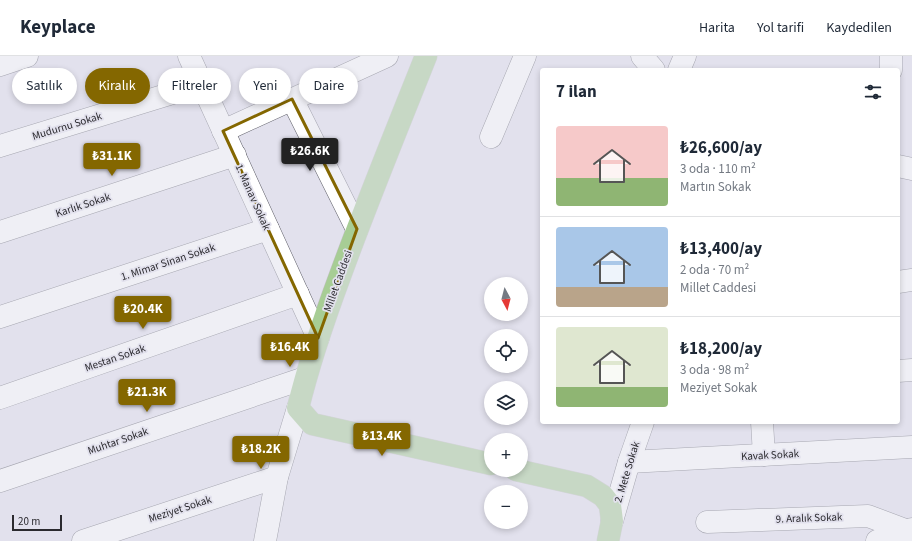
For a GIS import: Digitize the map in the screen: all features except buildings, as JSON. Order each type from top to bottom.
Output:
[{"type":"main road","name":"Millet Caddesi","points":[[298,408],[305,378],[318,338],[357,229],[426,56]]},
{"type":"main road","points":[[298,408],[312,424],[484,462]]},
{"type":"main road","points":[[528,473],[588,486],[603,496],[610,505],[610,531]]},
{"type":"street","points":[[0,64],[27,56]]},
{"type":"street","points":[[223,131],[387,56]]},
{"type":"street","points":[[491,137],[525,56]]},
{"type":"street","points":[[642,56],[652,68]]},
{"type":"street","points":[[680,68],[686,56]]},
{"type":"street","name":"1. Manav Sokak","points":[[196,58],[198,68]]},
{"type":"street","name":"Mudurnu Sokak","points":[[0,146],[158,98]]},
{"type":"street","points":[[292,99],[357,229]]},
{"type":"street","name":"1. Manav Sokak","points":[[211,104],[318,338]]},
{"type":"street","name":"Karlık Sokak","points":[[0,232],[235,155]]},
{"type":"street","points":[[900,166],[912,169]]},
{"type":"street","name":"1. Mimar Sinan Sokak","points":[[0,317],[268,229]]},
{"type":"street","points":[[900,282],[912,280]]},
{"type":"street","name":"Mestan Sokak","points":[[0,398],[298,294]]},
{"type":"street","points":[[900,371],[912,370]]},
{"type":"street","name":"Muhtar Sokak","points":[[0,481],[305,378]]},
{"type":"street","points":[[265,541],[277,477],[298,408]]},
{"type":"street","name":"2. Mete Sokak","points":[[610,531],[629,462],[642,424]]},
{"type":"street","points":[[762,424],[764,455]]},
{"type":"street","name":"Kavak Sokak","points":[[629,462],[912,447]]},
{"type":"street","name":"Meziyet Sokak","points":[[83,541],[277,477]]},
{"type":"street","name":"9. Aralık Sokak","points":[[707,522],[868,516],[910,530]]},
{"type":"street","name":"9. Aralık Sokak","points":[[877,541],[910,530]]},
{"type":"highlighted area","points":[[292,99],[357,229],[318,338],[223,131]]}]
